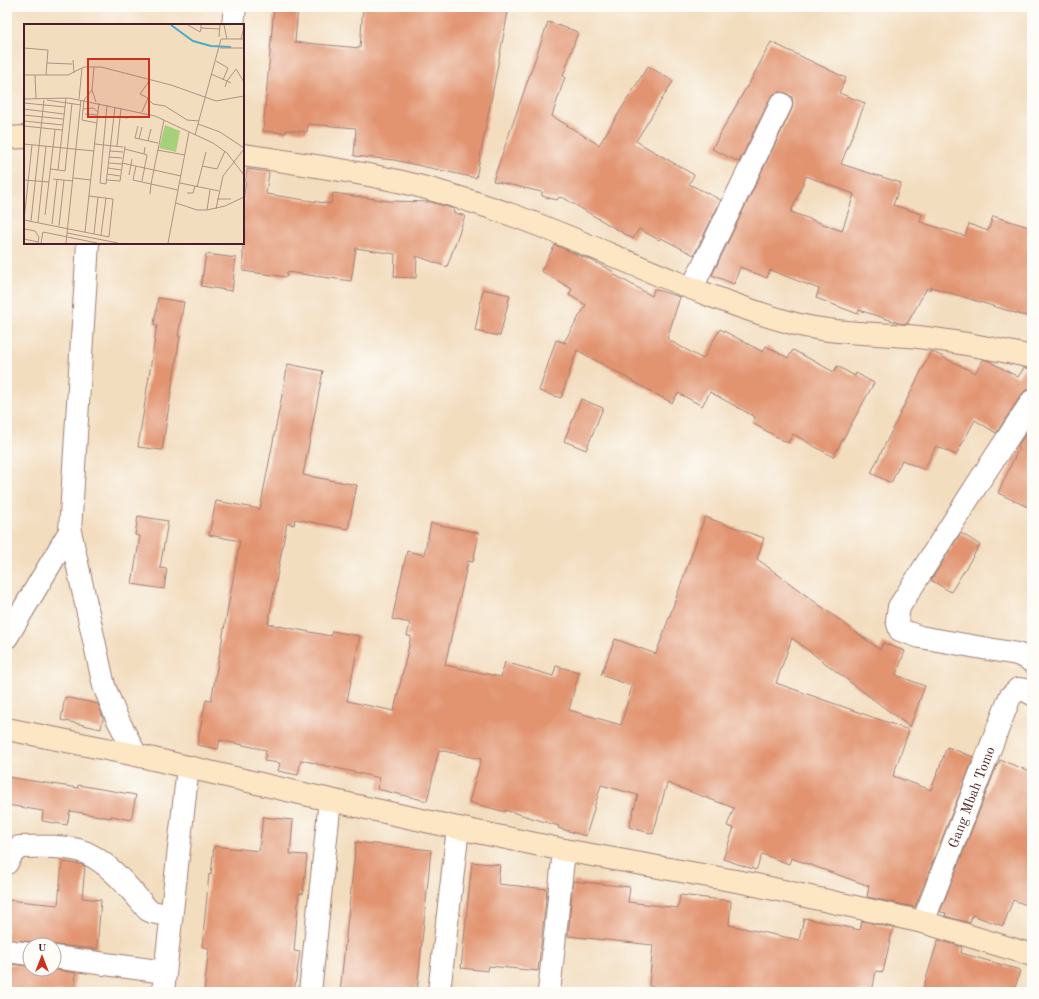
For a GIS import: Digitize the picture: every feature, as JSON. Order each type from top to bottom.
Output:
[{"type":"street","points":[[233,24],[235,7]]},
{"type":"street","points":[[692,288],[781,104]]},
{"type":"street","points":[[7,138],[24,137]]},
{"type":"street","points":[[244,155],[343,170],[391,179],[442,192],[518,218],[599,249],[724,302],[795,324],[825,330],[927,339],[1032,357]]},
{"type":"street","points":[[88,244],[70,531],[104,686],[116,716],[136,755]]},
{"type":"street","points":[[1032,401],[903,601],[899,608],[897,620],[900,630],[920,637],[1017,654],[1028,658],[1032,662]]},
{"type":"street","points":[[7,637],[70,531]]},
{"type":"street","name":"Gang Mbah Tomo","points":[[923,922],[1010,697],[1018,689],[1032,693]]},
{"type":"street","points":[[7,729],[136,755],[458,828],[564,850],[747,883],[923,922],[1032,955]]},
{"type":"street","points":[[62,959],[164,982],[188,767]]},
{"type":"street","points":[[310,992],[330,800]]},
{"type":"street","points":[[439,992],[458,828]]},
{"type":"street","points":[[7,863],[12,854],[19,847],[52,846],[79,850],[99,860],[113,872],[148,910],[171,916]]},
{"type":"street","points":[[549,992],[564,850]]},
{"type":"street","points":[[7,951],[22,953]]},
{"type":"building","points":[[274,7],[298,7],[295,42],[360,48],[363,7],[509,7],[476,178],[394,160],[354,156],[356,128],[308,124],[307,132],[286,130],[286,133],[263,131]]},
{"type":"building","points":[[548,22],[578,32],[563,76],[565,77],[552,116],[599,145],[648,66],[673,81],[636,141],[694,175],[689,184],[721,200],[694,255],[661,238],[659,240],[639,229],[633,239],[562,197],[559,197],[557,200],[542,196],[542,192],[493,181]]},
{"type":"building","points":[[771,42],[846,78],[839,93],[865,103],[841,164],[901,183],[893,205],[922,214],[920,222],[965,236],[969,224],[988,231],[993,216],[1032,228],[1032,318],[931,287],[930,290],[927,288],[907,324],[899,323],[859,310],[858,314],[816,298],[819,289],[770,270],[767,278],[740,267],[734,284],[712,275],[792,109],[792,97],[787,93],[780,92],[774,94],[770,99],[739,162],[712,149]],"holes":[[[806,176],[854,194],[842,231],[791,212]]]},
{"type":"building","points":[[247,169],[269,172],[266,194],[331,204],[333,193],[389,201],[431,202],[454,209],[453,212],[465,216],[447,267],[417,256],[416,278],[394,277],[395,254],[356,248],[351,281],[287,272],[287,277],[243,271],[244,194]]},
{"type":"building","points":[[555,245],[595,262],[652,296],[654,289],[680,297],[667,339],[703,359],[720,329],[763,352],[766,346],[788,358],[793,350],[834,372],[837,366],[855,376],[856,373],[874,383],[833,457],[793,434],[788,443],[752,423],[755,417],[710,392],[702,406],[678,393],[672,403],[577,350],[561,398],[539,391],[556,340],[566,343],[564,342],[586,305],[569,295],[572,289],[541,271]]},
{"type":"building","points":[[206,254],[236,258],[232,291],[201,286]]},
{"type":"building","points":[[483,289],[510,295],[500,336],[475,331]]},
{"type":"building","points":[[158,298],[184,302],[162,450],[138,447],[157,325],[154,325]]},
{"type":"building","points":[[931,351],[975,373],[983,360],[987,360],[1018,377],[1024,368],[1032,369],[1032,389],[1026,390],[1022,394],[996,433],[975,420],[956,455],[936,446],[924,470],[902,460],[891,483],[871,473]]},
{"type":"building","points":[[288,364],[323,371],[303,475],[357,485],[348,529],[295,519],[294,525],[287,523],[268,624],[331,636],[332,631],[360,636],[347,701],[394,711],[411,636],[407,636],[410,623],[392,619],[407,551],[424,555],[431,523],[479,533],[473,562],[468,561],[445,665],[501,677],[505,662],[553,676],[556,666],[579,672],[569,710],[621,725],[632,686],[601,675],[615,639],[656,654],[705,517],[764,538],[757,559],[880,650],[883,643],[905,651],[896,675],[925,686],[910,727],[792,638],[776,683],[909,730],[893,776],[931,790],[947,747],[974,757],[915,907],[867,897],[869,886],[791,858],[789,864],[762,854],[756,870],[723,859],[734,828],[727,826],[734,808],[667,783],[653,834],[629,827],[638,795],[601,785],[586,836],[558,828],[559,826],[505,810],[505,812],[469,802],[481,759],[439,750],[427,801],[377,789],[380,778],[301,760],[298,775],[278,771],[280,763],[264,761],[266,750],[220,740],[218,749],[197,745],[206,700],[211,701],[240,541],[209,535],[216,501],[260,509]]},
{"type":"building","points":[[581,399],[603,408],[586,450],[564,441]]},
{"type":"building","points":[[1032,424],[1032,509],[998,493],[1019,448],[1017,447]]},
{"type":"building","points":[[138,516],[168,521],[160,568],[167,569],[164,589],[132,584],[140,536],[135,535]]},
{"type":"building","points":[[961,533],[980,545],[951,592],[931,580]]},
{"type":"building","points":[[65,697],[98,704],[103,718],[101,729],[61,720]]},
{"type":"building","points":[[1000,760],[1032,772],[1032,907],[1013,900],[1003,926],[972,915],[970,923],[945,916],[946,913],[940,912]]},
{"type":"building","points":[[7,777],[78,788],[78,785],[136,795],[131,820],[70,811],[67,825],[42,821],[43,811],[7,805]]},
{"type":"building","points":[[263,817],[293,820],[290,854],[307,855],[303,894],[299,893],[294,951],[300,952],[294,992],[204,992],[209,948],[202,947],[209,874],[211,875],[214,846],[259,851]]},
{"type":"building","points":[[356,842],[431,850],[417,992],[340,992]]},
{"type":"building","points":[[62,862],[85,866],[82,898],[101,900],[97,949],[62,946],[62,937],[22,937],[22,941],[7,939],[7,900],[58,905]]},
{"type":"building","points":[[472,862],[500,865],[498,884],[547,889],[538,971],[489,966],[488,971],[461,968]]},
{"type":"building","points":[[573,881],[630,887],[628,902],[678,908],[680,895],[731,901],[729,925],[799,940],[804,918],[860,930],[862,921],[893,928],[883,972],[876,971],[872,992],[699,992],[649,986],[653,945],[568,936]]},
{"type":"building","points":[[938,940],[962,947],[961,953],[1020,970],[1014,992],[922,992]]},
{"type":"building","points":[[7,964],[22,965],[22,977],[62,977],[62,971],[76,973],[74,992],[7,992]]}]
